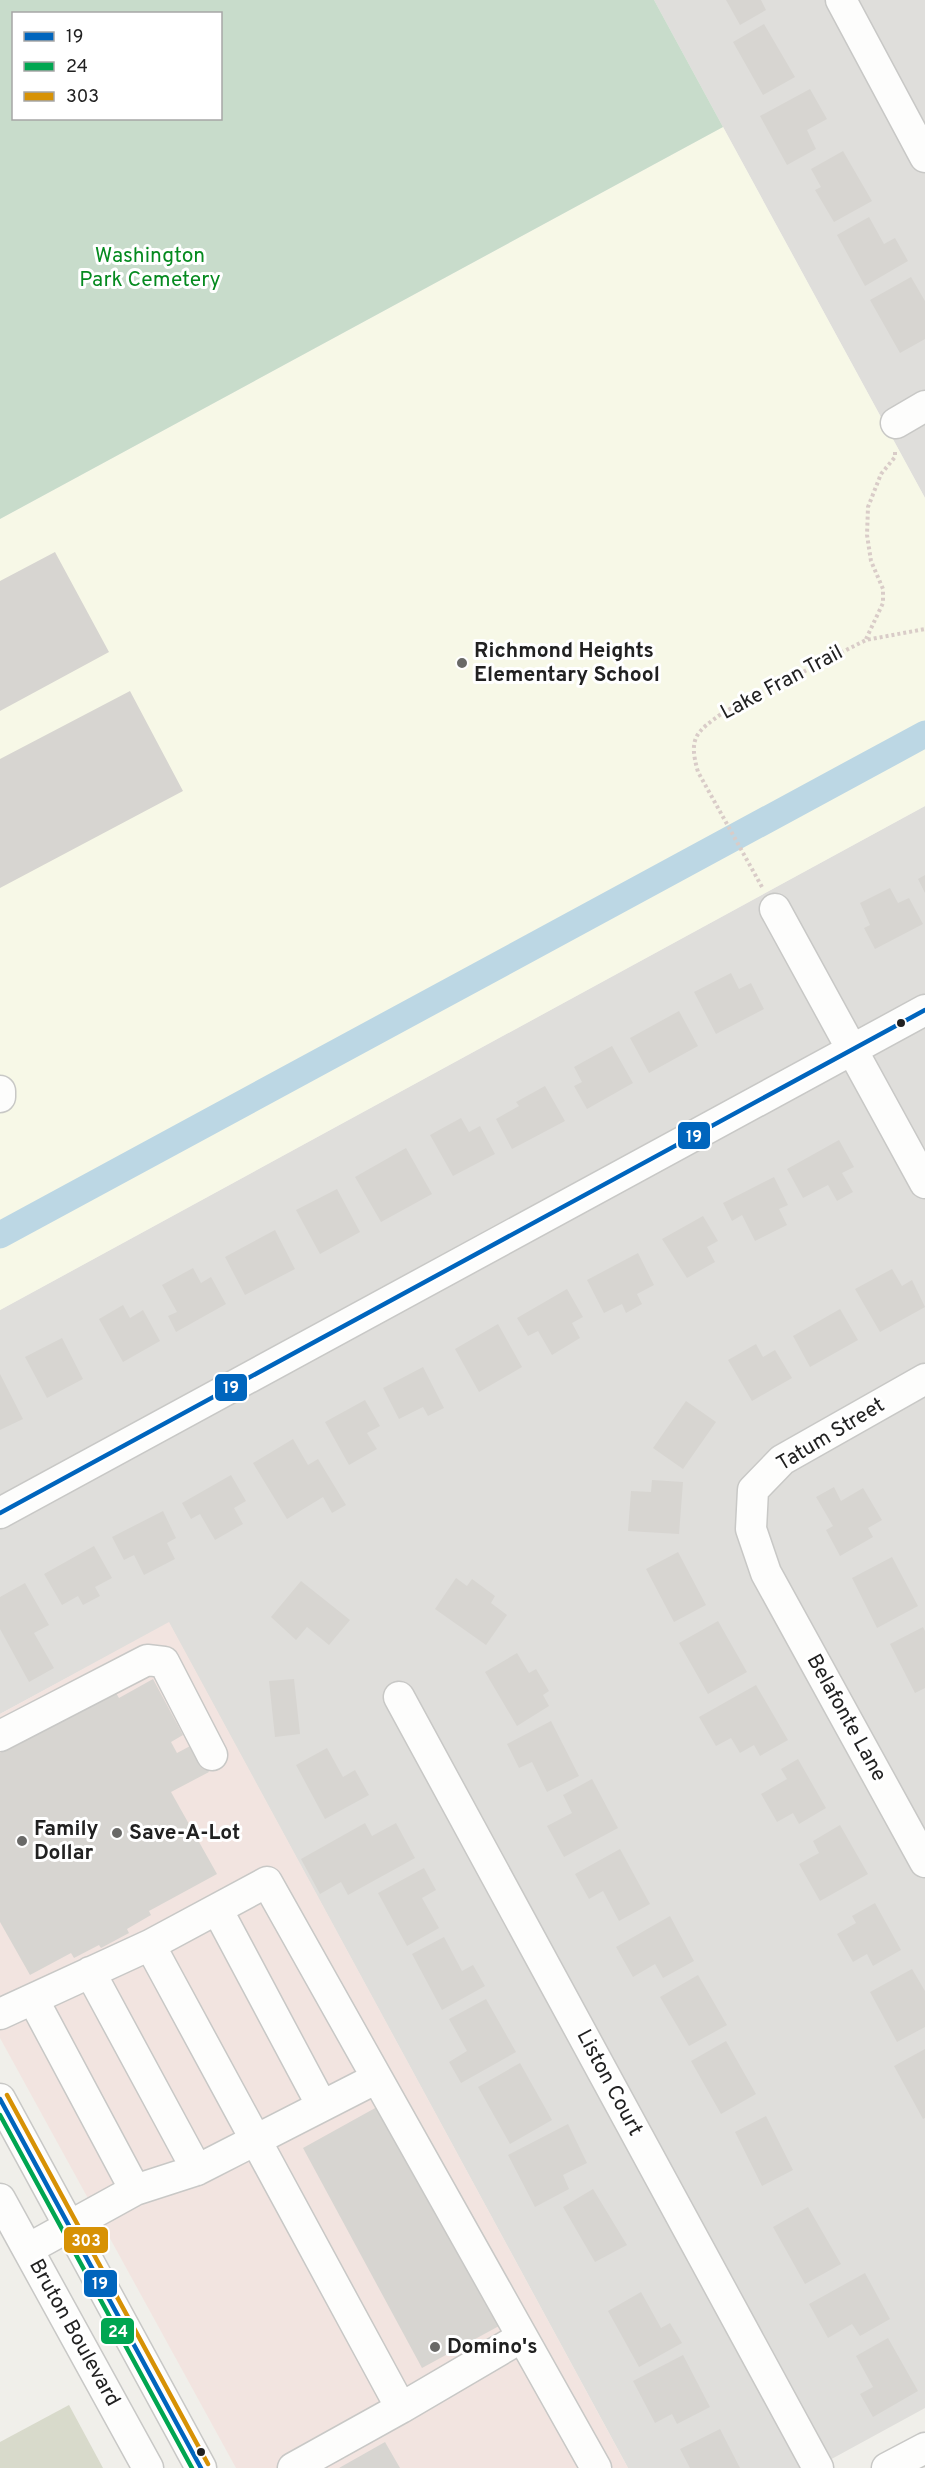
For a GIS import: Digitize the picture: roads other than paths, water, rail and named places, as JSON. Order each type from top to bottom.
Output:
[{"type":"street","points":[[841,0],[925,157]]},
{"type":"street","points":[[896,423],[925,406]]},
{"type":"street","points":[[775,909],[925,1183]]},
{"type":"street","points":[[0,1513],[925,1010]]},
{"type":"street","points":[[0,1091],[0,1097]]},
{"type":"street","name":"Tatum Street","points":[[766,1573],[751,1529],[753,1490],[782,1460],[925,1379]]},
{"type":"street","name":"Belafonte Lane","points":[[766,1573],[925,1862]]},
{"type":"street","points":[[0,1736],[147,1660],[164,1662],[212,1755]]},
{"type":"street","name":"Liston Court","points":[[399,1697],[818,2468]]},
{"type":"street","points":[[0,2014],[150,1945],[267,1882],[596,2468]]},
{"type":"street","points":[[217,1909],[322,2106]]},
{"type":"street","points":[[150,1945],[401,2408]]},
{"type":"street","points":[[90,1972],[197,2170]]},
{"type":"street","points":[[33,1999],[135,2190]]},
{"type":"street","points":[[28,2249],[135,2190],[197,2170],[377,2078]]},
{"type":"street","points":[[0,2099],[201,2468]]},
{"type":"street","name":"Bruton Boulevard","points":[[0,2199],[146,2465]]},
{"type":"street","points":[[293,2468],[522,2337]]},
{"type":"street","points":[[146,2465],[186,2440]]},
{"type":"street","points":[[887,2468],[925,2448]]},
{"type":"waterway","points":[[0,1235],[925,734]]},
{"type":"place","name":"Richmond Heights Elementary School","points":[[462,663]]},
{"type":"place","name":"Save-A-Lot","points":[[117,1833]]},
{"type":"place","name":"Family Dollar","points":[[22,1841]]},
{"type":"place","name":"Domino's","points":[[435,2347]]},
{"type":"park label","name":"Washington Park Cemetery","points":[[150,268]]}]
